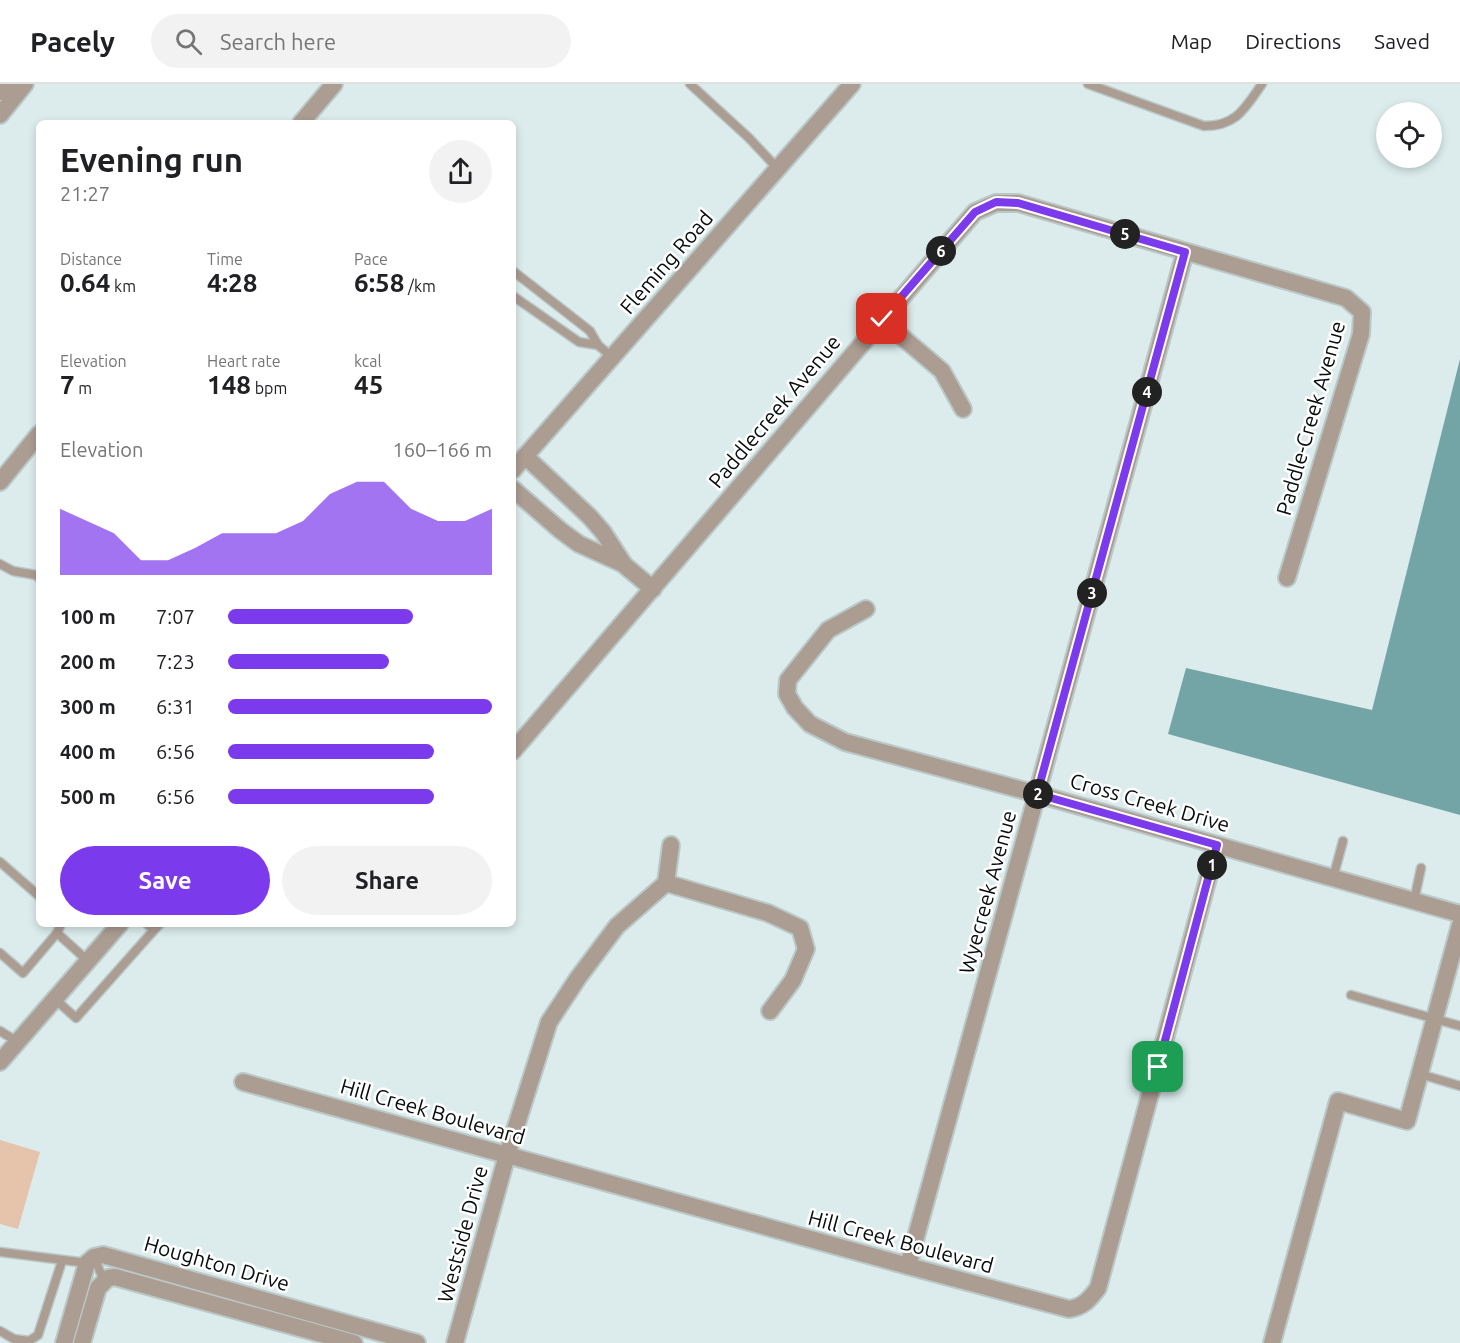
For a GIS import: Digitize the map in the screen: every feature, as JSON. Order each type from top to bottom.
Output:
[{"type":"street","points":[[0,92],[6,84]]},
{"type":"street","points":[[0,116],[25,84]]},
{"type":"street","points":[[304,120],[334,84]]},
{"type":"street","name":"Fleming Road","points":[[516,466],[852,84]]},
{"type":"street","name":"Paddlecreek Avenue","points":[[516,748],[975,212],[996,202],[1018,203],[1185,252]]},
{"type":"street","name":"Paddle-Creek Avenue","points":[[1185,252],[1346,298],[1362,312],[1361,334],[1287,578]]},
{"type":"street","name":"Wyecreek Avenue","points":[[908,1266],[1185,252]]},
{"type":"street","points":[[882,319],[942,371],[963,409]]},
{"type":"street","points":[[0,482],[36,438]]},
{"type":"street","points":[[525,456],[590,517],[603,532],[623,564]]},
{"type":"street","points":[[516,492],[579,544],[623,564],[653,589]]},
{"type":"street","name":"Cross Creek Drive","points":[[866,609],[828,630],[788,680],[787,694],[795,708],[810,724],[845,742],[1460,914]]},
{"type":"street","points":[[670,845],[666,883],[768,913],[800,927],[806,949],[793,980],[770,1011]]},
{"type":"street","name":"Hill Creek Boulevard","points":[[243,1082],[908,1266],[1069,1309],[1077,1308],[1086,1303],[1098,1288],[1217,845]]},
{"type":"street","name":"Westside Drive","points":[[455,1343],[507,1155],[549,1022],[578,978],[618,926],[666,883]]},
{"type":"street","points":[[1272,1343],[1338,1101],[1407,1121],[1460,925]]},
{"type":"street","points":[[0,1062],[117,927]]},
{"type":"street","name":"Houghton Drive","points":[[90,1260],[103,1256],[113,1257],[417,1343]]},
{"type":"street","points":[[64,1343],[90,1260]]},
{"type":"street","name":"Houghton Drive","points":[[104,1281],[115,1277],[346,1342]]},
{"type":"street","points":[[82,1343],[98,1288],[104,1281]]},
{"type":"street","points":[[346,1342],[348,1324]]},
{"type":"lane","points":[[690,84],[749,138],[778,169]]},
{"type":"lane","points":[[1088,84],[1204,126],[1216,126],[1228,123],[1240,115],[1262,84]]},
{"type":"lane","points":[[516,273],[590,331],[598,345],[612,357]]},
{"type":"lane","points":[[516,298],[579,342],[598,345]]},
{"type":"lane","points":[[0,564],[13,571],[36,575]]},
{"type":"lane","points":[[1333,878],[1343,841]]},
{"type":"lane","points":[[0,862],[36,893]]},
{"type":"lane","points":[[1414,901],[1421,868]]},
{"type":"lane","points":[[55,999],[76,1018],[157,927]]},
{"type":"lane","points":[[0,953],[23,973],[59,928],[88,961]]},
{"type":"lane","points":[[1351,994],[1460,1026]]},
{"type":"lane","points":[[0,1031],[18,1042]]},
{"type":"lane","points":[[1420,1074],[1460,1086]]},
{"type":"lane","points":[[0,1251],[62,1261],[90,1260],[104,1281]]},
{"type":"lane","points":[[0,1331],[14,1339],[29,1341],[38,1335],[62,1261]]},
{"type":"lane","points":[[230,1309],[234,1291]]},
{"type":"shaded area","points":[[0,1140],[40,1152],[18,1229],[0,1224]]},
{"type":"water","points":[[1460,359],[1460,815],[1168,734],[1186,668],[1372,710]]},
{"type":"route","points":[[882,319],[975,212],[996,202],[1018,203],[1185,252],[1037,794],[1217,845],[1158,1067]]}]
